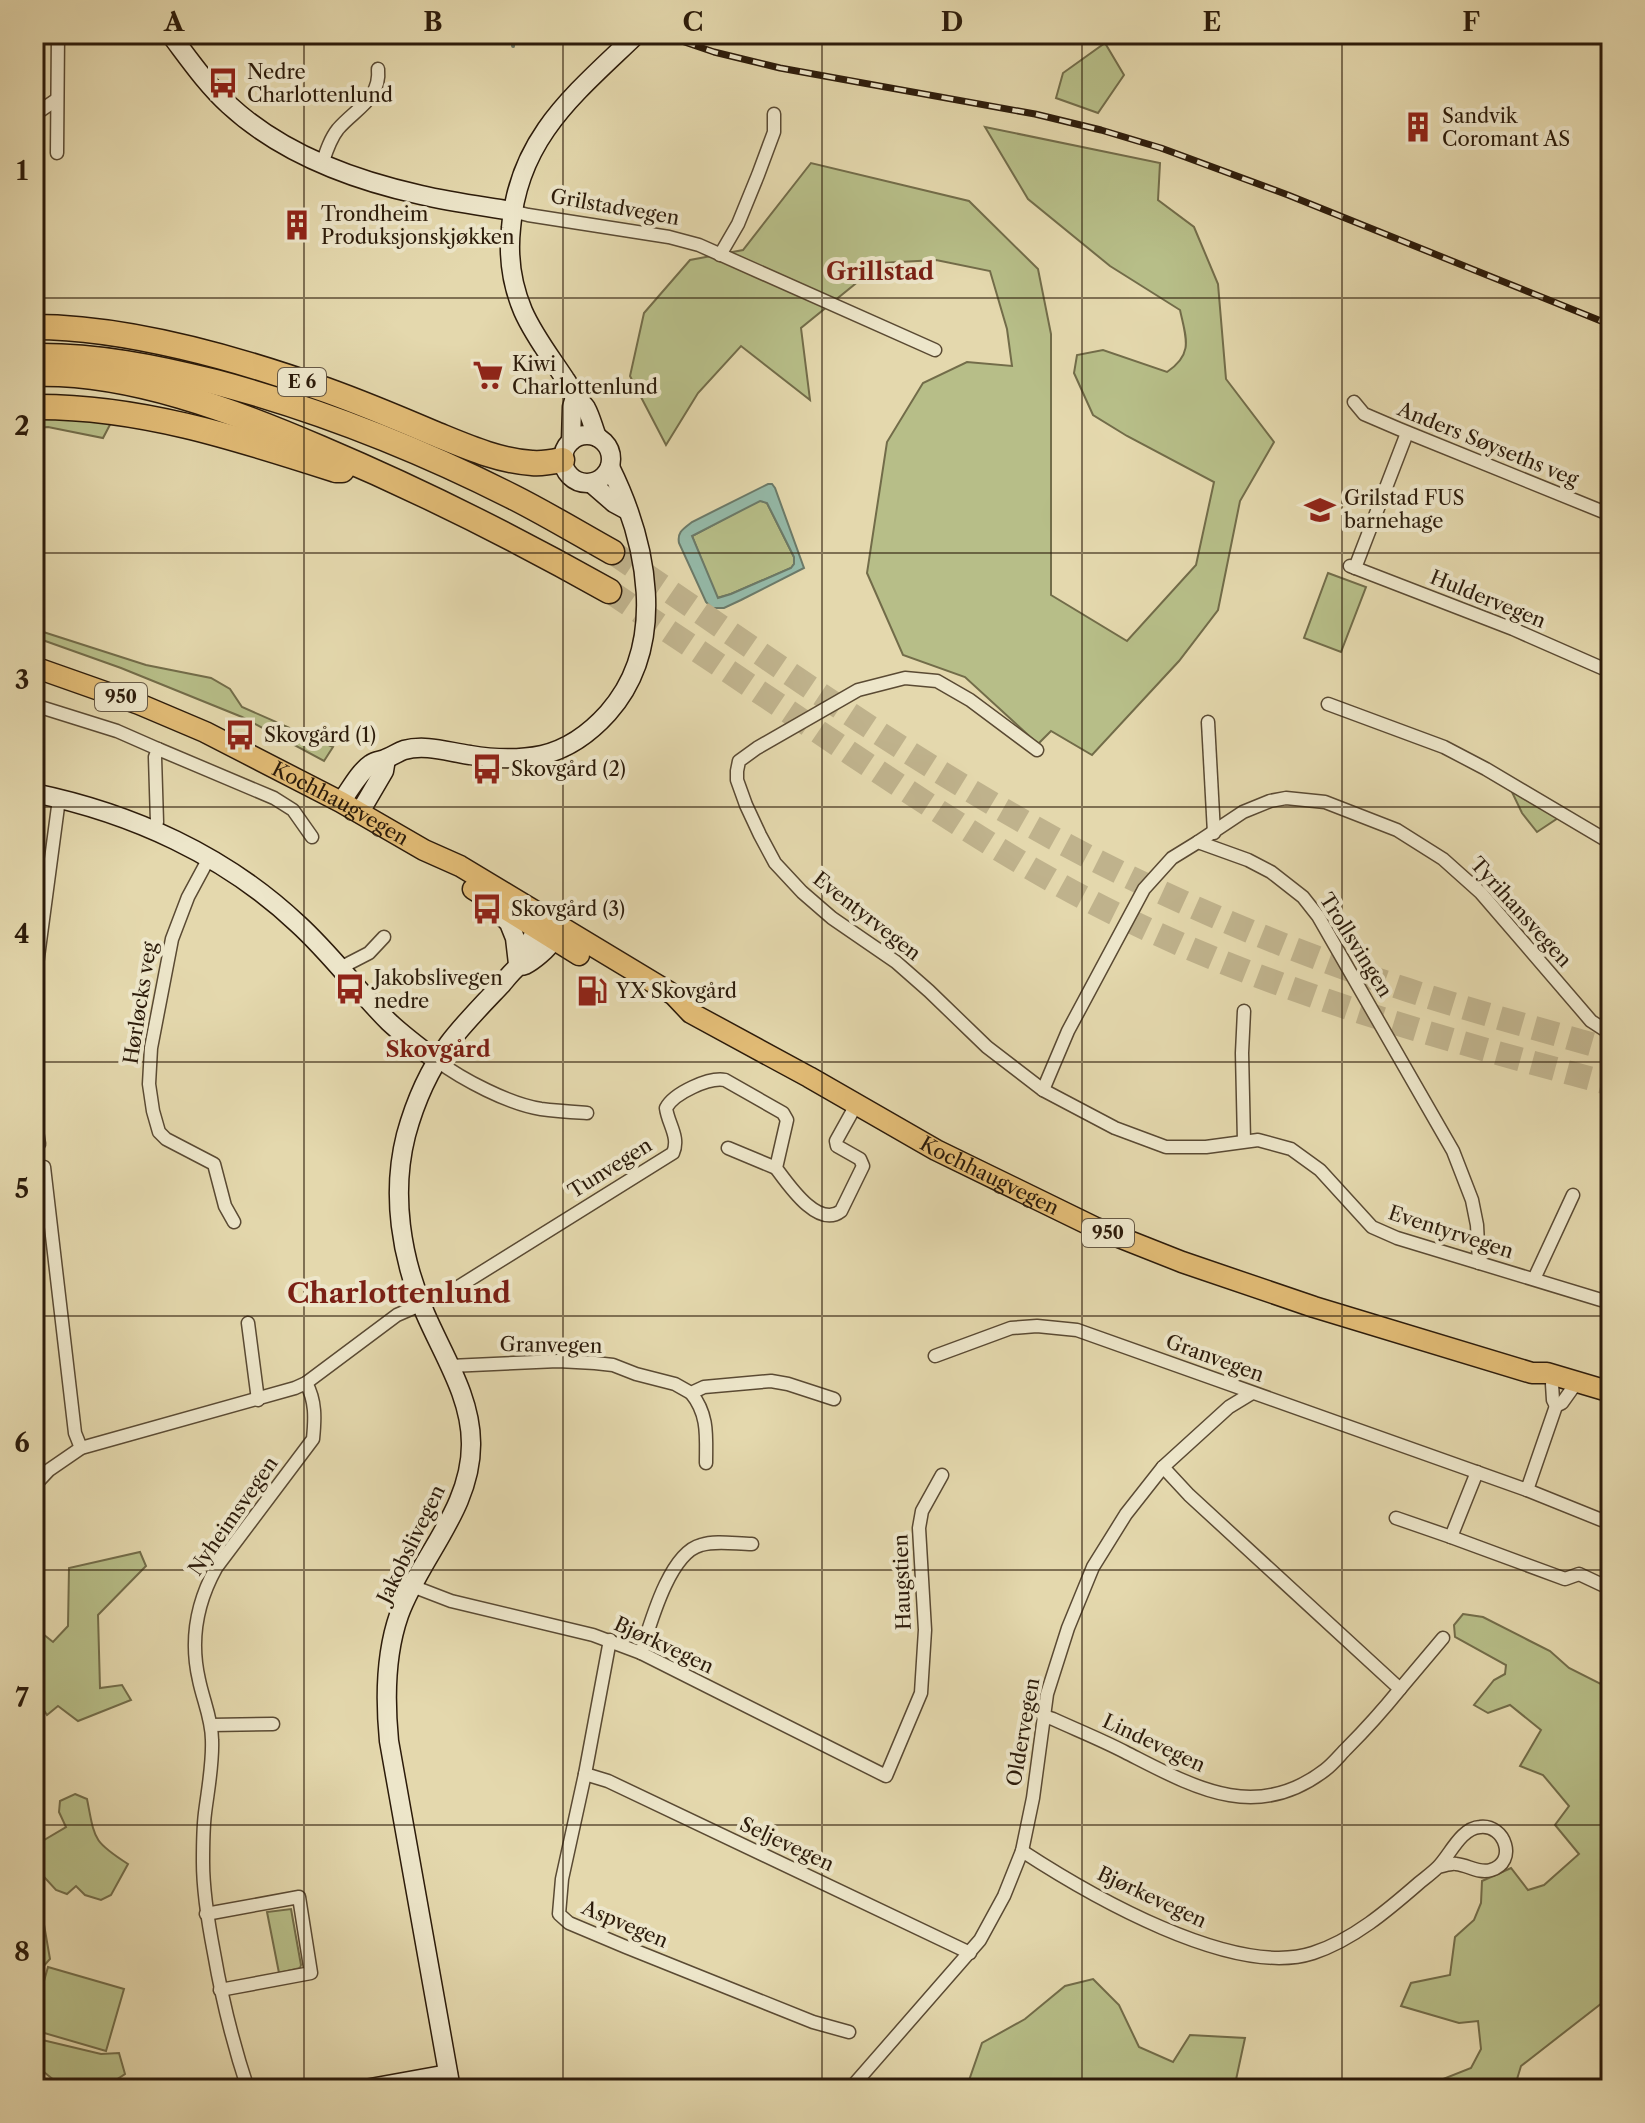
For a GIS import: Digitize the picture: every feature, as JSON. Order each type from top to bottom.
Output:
[{"type":"highway","name":"E 6","points":[[34,327],[94,331],[184,348],[321,388],[490,455],[542,464],[566,450]]},
{"type":"highway","name":"E 6","points":[[34,340],[67,342],[136,365]]},
{"type":"highway","name":"E 6","points":[[34,356],[136,365],[194,377],[325,416],[399,444],[512,497],[612,552]]},
{"type":"highway","points":[[34,374],[88,377],[126,384],[201,402],[285,433],[369,469],[528,546],[609,591]]},
{"type":"highway","points":[[34,407],[148,417],[224,435],[336,470],[369,469]]},
{"type":"main road","name":"Kochhaugvegen","points":[[34,667],[99,689],[205,732],[360,812],[424,850],[460,866],[548,931]]},
{"type":"main road","name":"Kochhaugvegen","points":[[424,850],[452,877],[548,931],[674,995],[691,1013],[936,1150],[1096,1228],[1314,1307],[1532,1373],[1547,1373],[1611,1392]]},
{"type":"main road","name":"Kochhaugvegen","points":[[1532,1373],[1544,1381],[1611,1399]]},
{"type":"street","points":[[57,153],[58,34]]},
{"type":"street","points":[[170,34],[207,83],[230,107],[269,136],[322,164],[354,177],[422,196],[512,211]]},
{"type":"street","points":[[597,437],[585,406],[575,397],[523,310],[509,248],[512,211],[523,170],[540,136],[563,106],[637,34]]},
{"type":"street","points":[[994,34],[1031,34]]},
{"type":"street","points":[[322,164],[336,131],[375,93],[378,69]]},
{"type":"street","points":[[34,115],[56,100]]},
{"type":"street","points":[[720,255],[738,224],[758,175],[774,132],[774,114]]},
{"type":"street","name":"Grilstadvegen","points":[[512,211],[669,237],[699,245],[935,350]]},
{"type":"street","points":[[566,450],[583,434],[597,437],[607,444],[611,452],[610,467],[604,477],[591,483],[578,482],[564,469],[566,450],[572,407],[575,397]]},
{"type":"street","name":"Anders Søyseths veg","points":[[1354,402],[1364,414],[1407,433],[1611,515]]},
{"type":"street","name":"Huldervegen","points":[[1407,433],[1352,567],[1513,629],[1611,672]]},
{"type":"street","points":[[341,802],[373,761],[386,759],[403,750],[423,747],[492,758],[526,758],[558,750],[579,739],[603,719],[624,693],[632,679],[644,636],[646,604],[642,559],[625,499],[610,467]]},
{"type":"street","points":[[591,483],[627,510]]},
{"type":"street","name":"Eventyrvegen","points":[[1037,750],[970,700],[937,681],[905,678],[858,690],[757,748],[739,761],[737,780],[775,863],[802,892],[832,918],[896,962],[987,1047],[1043,1090],[1115,1128],[1166,1147],[1206,1147],[1258,1140],[1291,1149],[1320,1170],[1372,1227],[1397,1238],[1611,1303]]},
{"type":"street","points":[[1328,704],[1444,747],[1611,843]]},
{"type":"street","points":[[34,705],[117,731],[274,798],[293,810],[312,837]]},
{"type":"street","points":[[1208,722],[1214,833]]},
{"type":"street","points":[[153,829],[157,822],[155,757],[158,749]]},
{"type":"street","points":[[360,812],[384,771],[386,759]]},
{"type":"street","points":[[34,793],[153,829],[209,858],[297,922],[390,1022],[463,1078],[539,1109],[587,1113]]},
{"type":"street","name":"Tyrihansvegen","points":[[1198,842],[1243,812],[1279,799],[1295,798],[1325,802],[1397,830],[1443,859],[1481,893],[1591,1021],[1611,1034]]},
{"type":"street","points":[[34,987],[59,799]]},
{"type":"street","points":[[1043,1090],[1079,1010],[1144,889],[1172,858],[1198,842]]},
{"type":"street","name":"Trollsvingen","points":[[1198,842],[1271,872],[1303,897],[1318,916],[1453,1151],[1472,1200],[1479,1263]]},
{"type":"street","name":"Hørløcks veg","points":[[209,858],[188,897],[172,939],[151,1048],[149,1084],[159,1132],[166,1139],[214,1164],[225,1206],[234,1222]]},
{"type":"street","points":[[488,898],[509,923],[518,963]]},
{"type":"street","name":"Jakobslivegen","points":[[450,2081],[405,1838],[388,1724],[388,1675],[400,1614],[456,1507],[467,1477],[472,1447],[469,1420],[450,1366],[413,1280],[399,1212],[399,1172],[413,1110],[436,1060],[518,963],[526,965],[548,931]]},
{"type":"street","points":[[340,968],[369,953],[384,937]]},
{"type":"street","points":[[1244,1011],[1244,1141]]},
{"type":"street","name":"Tunvegen","points":[[34,1486],[49,1470],[81,1448],[258,1400],[306,1383],[397,1315],[450,1292],[673,1153],[676,1138],[666,1108],[673,1098],[708,1081],[725,1080],[783,1113],[787,1120],[776,1168]]},
{"type":"street","points":[[728,1148],[776,1168],[813,1209],[827,1216],[837,1215],[863,1166],[860,1159],[837,1146],[836,1141],[856,1105]]},
{"type":"street","points":[[34,1110],[39,1144]]},
{"type":"street","points":[[44,1167],[75,1433],[81,1448]]},
{"type":"street","name":"Eventyrvegen","points":[[1534,1279],[1573,1195]]},
{"type":"street","points":[[248,1323],[258,1400]]},
{"type":"street","name":"Granvegen","points":[[935,1356],[1011,1328],[1037,1326],[1077,1330],[1527,1490],[1609,1523]]},
{"type":"street","name":"Granvegen","points":[[450,1366],[558,1361],[613,1365],[675,1384],[691,1393]]},
{"type":"street","points":[[706,1463],[705,1419],[691,1393],[704,1387],[771,1381],[834,1399]]},
{"type":"street","name":"Nyheimsvegen","points":[[248,2089],[220,1990],[206,1914],[202,1858],[212,1752],[211,1725],[194,1652],[198,1610],[216,1568],[313,1439],[313,1398],[306,1383]]},
{"type":"street","points":[[1556,1406],[1553,1400],[1562,1386]]},
{"type":"street","points":[[1527,1490],[1556,1406],[1562,1403],[1562,1386]]},
{"type":"street","name":"Oldervegen","points":[[850,2089],[970,1953],[993,1919],[1022,1851],[1033,1798],[1047,1694],[1068,1628],[1093,1567],[1126,1514],[1163,1467],[1229,1407],[1252,1393]]},
{"type":"street","points":[[1163,1467],[1189,1495],[1400,1689]]},
{"type":"street","points":[[1451,1537],[1477,1472]]},
{"type":"street","name":"Haugstien","points":[[886,1776],[923,1687],[925,1630],[919,1528],[922,1511],[942,1475]]},
{"type":"street","points":[[1396,1518],[1565,1579],[1579,1574],[1611,1589]]},
{"type":"street","points":[[641,1653],[661,1593],[691,1549],[709,1544],[752,1544]]},
{"type":"street","name":"Bjørkvegen","points":[[412,1586],[451,1601],[610,1640],[886,1776]]},
{"type":"street","name":"Lindevegen","points":[[1043,1716],[1210,1792],[1247,1798],[1275,1795],[1302,1785],[1326,1769],[1376,1718],[1443,1638]]},
{"type":"street","name":"Aspvegen","points":[[610,1640],[560,1895],[559,1914],[580,1928],[813,2022],[849,2032]]},
{"type":"street","points":[[211,1725],[273,1724]]},
{"type":"street","name":"Seljevegen","points":[[585,1774],[608,1781],[970,1953]]},
{"type":"street","name":"Bjørkevegen","points":[[1022,1851],[1138,1917],[1194,1942],[1269,1958],[1313,1953],[1384,1913],[1438,1867],[1464,1834],[1475,1827],[1488,1826],[1497,1832],[1507,1848],[1500,1866],[1489,1871],[1456,1864],[1438,1867]]},
{"type":"street","points":[[206,1914],[299,1897],[311,1973],[220,1990]]},
{"type":"street","points":[[365,2089],[450,2081]]},
{"type":"green space","points":[[1105,43],[1124,75],[1098,113],[1056,98],[1063,73]]},
{"type":"green space","points":[[985,127],[1160,163],[1158,200],[1194,227],[1218,284],[1226,379],[1274,442],[1240,501],[1218,610],[1179,661],[1092,755],[1051,731],[1038,744],[965,677],[903,655],[867,573],[887,442],[923,383],[967,362],[1012,366],[1007,329],[990,271],[936,260],[881,263],[801,328],[810,400],[741,346],[698,393],[666,445],[630,376],[644,313],[690,260],[743,250],[811,163],[969,201],[1038,269],[1051,334],[1051,595],[1127,641],[1196,565],[1214,482],[1093,415],[1074,373],[1077,355],[1103,350],[1167,372],[1185,352],[1186,337],[1180,310],[1110,266],[1028,199]]},
{"type":"green space","points":[[34,415],[113,419],[103,438],[48,427],[34,428]]},
{"type":"green space","points":[[760,500],[767,503],[794,557],[794,564],[791,568],[717,598],[692,536]]},
{"type":"green space","points":[[1328,573],[1366,587],[1341,652],[1304,638]]},
{"type":"green space","points":[[34,629],[146,665],[211,678],[230,689],[242,707],[333,747],[324,761],[242,717],[34,637]]},
{"type":"green space","points":[[1511,790],[1558,818],[1537,832],[1522,813]]},
{"type":"green space","points":[[140,1552],[146,1566],[98,1615],[100,1688],[122,1685],[131,1700],[78,1721],[58,1706],[47,1715],[34,1695],[34,1643],[43,1634],[53,1642],[68,1626],[69,1568]]},
{"type":"green space","points":[[1463,1614],[1483,1617],[1550,1651],[1569,1668],[1611,1689],[1611,1996],[1521,2066],[1514,2089],[1434,2089],[1438,2081],[1471,2068],[1481,2049],[1478,2021],[1459,2023],[1401,2006],[1411,1983],[1450,1975],[1455,1937],[1474,1920],[1481,1903],[1482,1881],[1511,1868],[1528,1890],[1544,1885],[1579,1854],[1555,1825],[1569,1806],[1543,1775],[1520,1766],[1541,1730],[1510,1705],[1488,1713],[1474,1705],[1494,1680],[1505,1674],[1506,1665],[1455,1637],[1454,1625]]},
{"type":"green space","points":[[75,1794],[87,1799],[94,1831],[101,1844],[128,1864],[111,1895],[101,1900],[85,1895],[76,1886],[67,1894],[56,1890],[34,1866],[34,1846],[66,1827],[59,1812],[60,1801]]},
{"type":"green space","points":[[34,1894],[42,1913],[50,1959],[34,1977]]},
{"type":"green space","points":[[291,1909],[301,1965],[300,1968],[279,1973],[267,1912]]},
{"type":"green space","points":[[48,1967],[124,1989],[106,2051],[34,2030],[34,2016]]},
{"type":"green space","points":[[1093,1979],[1119,2005],[1139,2047],[1173,2062],[1190,2035],[1245,2038],[1234,2089],[966,2089],[982,2043],[1025,2019],[1065,1986]]},
{"type":"green space","points":[[34,2038],[101,2054],[119,2053],[125,2074],[102,2089],[65,2089],[34,2064]]},
{"type":"shaded area","points":[[772,484],[804,568],[724,608],[712,608],[706,602],[679,543],[680,533],[692,522]],"holes":[[[760,501],[767,503],[794,557],[794,564],[791,568],[718,598],[692,536]]]},
{"type":"waterway","points":[[513,46],[514,34]]},
{"type":"tunnel","points":[[612,552],[907,751],[1028,824],[1129,877],[1327,962],[1433,998],[1611,1050]]},
{"type":"tunnel","points":[[609,591],[952,820],[1093,903],[1247,972],[1366,1014],[1611,1084]]},
{"type":"railway","points":[[661,34],[714,52],[780,68],[1035,114],[1161,148],[1288,195],[1611,325]]},
{"type":"place","name":"Nedre Charlottenlund","points":[[223,83]]},
{"type":"place","name":"Sandvik Coromant AS","points":[[1418,127]]},
{"type":"place","name":"Trondheim Produksjonskjøkken","points":[[297,225]]},
{"type":"place","name":"Kiwi Charlottenlund","points":[[488,375]]},
{"type":"place","name":"Grilstad FUS barnehage","points":[[1320,510]]},
{"type":"place","name":"Skovgård (1)","points":[[240,735]]},
{"type":"place","name":"Skovgård (2)","points":[[487,769]]},
{"type":"place","name":"Skovgård (3)","points":[[487,909]]},
{"type":"place","name":"Jakobslivegen nedre","points":[[350,989]]},
{"type":"place","name":"YX Skovgård","points":[[592,991]]},
{"type":"district","name":"Grillstad","points":[[880,271]]},
{"type":"district","name":"Skovgård","points":[[438,1049]]},
{"type":"district","name":"Charlottenlund","points":[[399,1293]]}]
